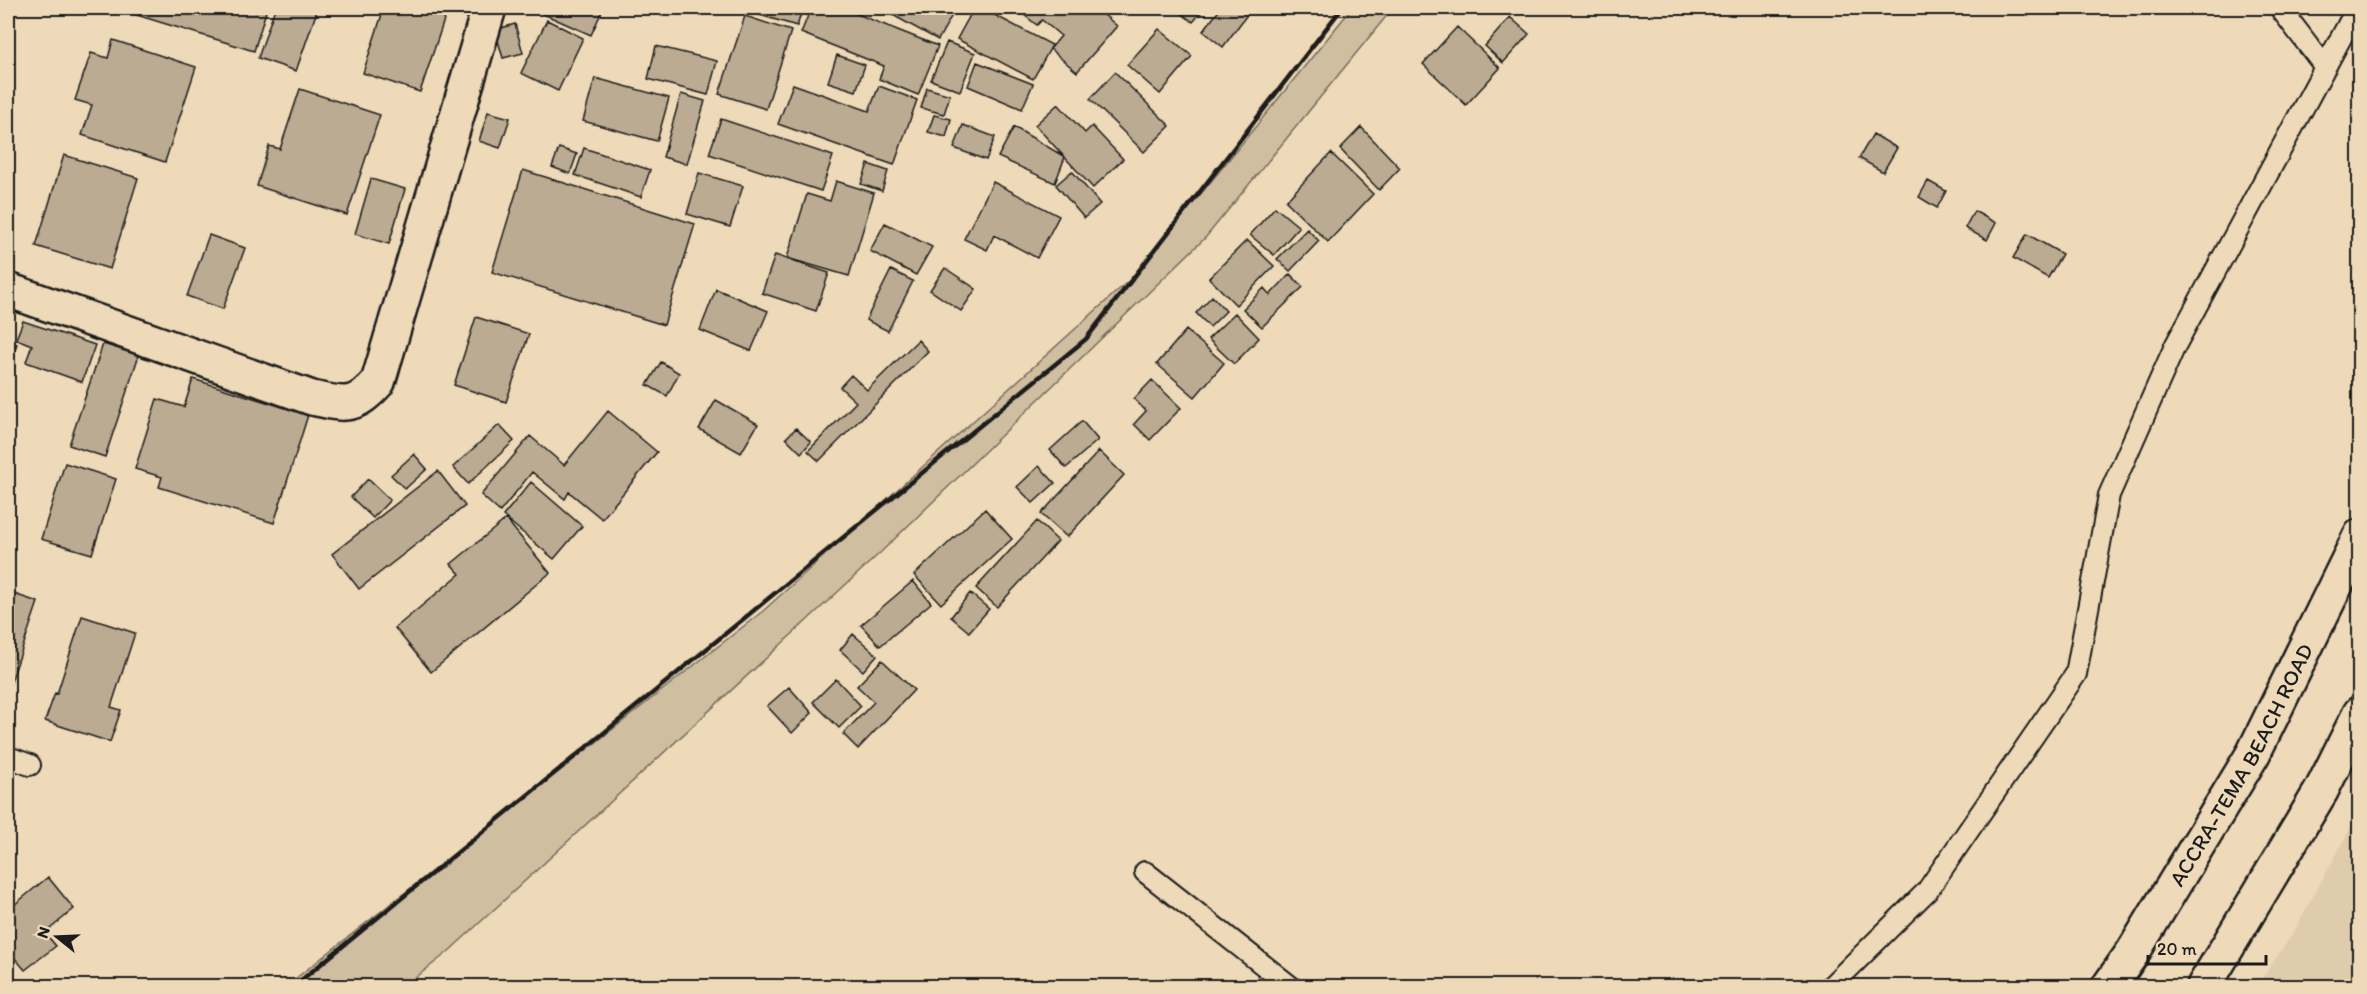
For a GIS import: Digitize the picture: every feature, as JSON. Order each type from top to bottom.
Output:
[{"type":"main road","points":[[8,290],[312,399],[342,405],[363,399],[378,382],[489,8]]},
{"type":"main road","name":"ACCRA-TEMA BEACH ROAD","points":[[2109,987],[2133,952],[2253,754],[2360,536]]},
{"type":"main road","points":[[2204,987],[2320,791],[2360,713]]},
{"type":"lane","points":[[2280,8],[2325,67]]},
{"type":"lane","points":[[1831,987],[1926,891],[2076,674],[2109,495],[2175,346],[2357,8]]},
{"type":"lane","points":[[8,758],[30,765]]},
{"type":"lane","points":[[1145,872],[1290,987]]},
{"type":"shaded area","points":[[1352,8],[1393,8],[1206,237],[881,552],[448,952],[405,986],[286,986],[763,611],[1135,275]]},
{"type":"shaded area","points":[[2359,813],[2359,986],[2257,986],[2293,933]]},
{"type":"building","points":[[114,8],[267,8],[254,51]]},
{"type":"building","points":[[275,8],[318,8],[296,71],[258,58]]},
{"type":"building","points":[[384,8],[425,8],[446,14],[420,92],[363,73]]},
{"type":"building","points":[[530,8],[595,8],[602,11],[591,35]]},
{"type":"building","points":[[747,8],[803,8],[797,26],[746,11]]},
{"type":"building","points":[[811,8],[842,8],[938,46],[918,95],[879,79],[884,66],[801,33]]},
{"type":"building","points":[[880,8],[956,8],[938,40]]},
{"type":"building","points":[[974,8],[981,8],[1052,45],[1033,79],[957,39]]},
{"type":"building","points":[[1015,8],[1096,8],[1117,26],[1077,72],[1050,49],[1061,36],[1042,20],[1037,25]]},
{"type":"building","points":[[1174,8],[1205,8],[1193,22]]},
{"type":"building","points":[[1221,8],[1252,8],[1223,47],[1203,31]]},
{"type":"building","points":[[745,16],[791,31],[766,109],[719,94]]},
{"type":"building","points":[[1510,17],[1529,34],[1503,63],[1485,46]]},
{"type":"building","points":[[547,20],[583,38],[558,91],[521,73]]},
{"type":"building","points":[[515,24],[523,53],[503,58],[495,30]]},
{"type":"building","points":[[1457,27],[1500,68],[1466,105],[1423,64]]},
{"type":"building","points":[[1159,29],[1192,56],[1160,94],[1127,65]]},
{"type":"building","points":[[113,40],[196,67],[165,162],[82,135],[92,105],[75,100],[91,53],[108,58]]},
{"type":"building","points":[[947,42],[975,53],[960,91],[931,80]]},
{"type":"building","points":[[656,46],[717,61],[708,95],[648,79]]},
{"type":"building","points":[[837,55],[865,65],[856,91],[828,82]]},
{"type":"building","points":[[977,62],[1033,84],[1022,109],[968,86]]},
{"type":"building","points":[[1115,72],[1170,126],[1144,152],[1090,99]]},
{"type":"building","points":[[595,78],[669,98],[657,141],[583,121]]},
{"type":"building","points":[[793,84],[869,111],[879,86],[917,100],[894,165],[778,124]]},
{"type":"building","points":[[927,88],[950,95],[944,114],[921,108]]},
{"type":"building","points":[[300,89],[380,115],[347,215],[257,186],[269,146],[280,149]]},
{"type":"building","points":[[681,94],[705,101],[687,164],[663,157]]},
{"type":"building","points":[[1058,104],[1085,133],[1092,126],[1123,159],[1093,188],[1035,125]]},
{"type":"building","points":[[488,112],[510,118],[500,148],[479,141]]},
{"type":"building","points":[[934,115],[951,119],[946,137],[928,132]]},
{"type":"building","points":[[721,119],[833,156],[821,191],[709,154]]},
{"type":"building","points":[[963,125],[995,137],[986,160],[954,148]]},
{"type":"building","points":[[1014,127],[1065,157],[1055,183],[998,157]]},
{"type":"building","points":[[1361,127],[1400,168],[1379,190],[1340,149]]},
{"type":"building","points":[[1873,134],[1897,148],[1883,172],[1859,158]]},
{"type":"building","points":[[559,148],[577,154],[570,174],[552,167]]},
{"type":"building","points":[[584,148],[650,170],[641,197],[575,175]]},
{"type":"building","points":[[1331,153],[1373,194],[1328,242],[1286,201]]},
{"type":"building","points":[[64,155],[138,178],[110,269],[36,246]]},
{"type":"building","points":[[868,164],[888,171],[882,191],[861,184]]},
{"type":"building","points":[[523,170],[695,224],[664,325],[492,272]]},
{"type":"building","points":[[1072,171],[1100,204],[1084,218],[1056,185]]},
{"type":"building","points":[[699,173],[743,186],[730,227],[687,214]]},
{"type":"building","points":[[371,179],[405,189],[389,244],[355,234]]},
{"type":"building","points":[[836,181],[874,193],[849,276],[787,258],[807,194],[830,201]]},
{"type":"building","points":[[1928,181],[1946,191],[1937,208],[1919,197]]},
{"type":"building","points":[[993,182],[1059,216],[1037,258],[994,235],[987,250],[964,239]]},
{"type":"building","points":[[1275,207],[1299,227],[1274,255],[1250,235]]},
{"type":"building","points":[[1974,211],[1996,223],[1987,240],[1965,228]]},
{"type":"building","points":[[885,223],[932,247],[916,275],[870,251]]},
{"type":"building","points":[[1307,229],[1319,241],[1290,271],[1277,259]]},
{"type":"building","points":[[2027,234],[2062,254],[2048,278],[2013,258]]},
{"type":"building","points":[[209,235],[245,248],[223,309],[187,296]]},
{"type":"building","points":[[1247,240],[1274,266],[1236,305],[1209,278]]},
{"type":"building","points":[[775,255],[829,273],[816,311],[762,293]]},
{"type":"building","points":[[945,268],[976,289],[961,311],[930,290]]},
{"type":"building","points":[[891,270],[913,281],[888,331],[866,320]]},
{"type":"building","points":[[1290,274],[1303,287],[1262,327],[1243,309],[1264,288],[1270,295]]},
{"type":"building","points":[[716,289],[768,311],[751,351],[700,330]]},
{"type":"building","points":[[1212,296],[1226,311],[1210,327],[1196,313]]},
{"type":"building","points":[[1235,313],[1259,338],[1234,364],[1208,339]]},
{"type":"building","points":[[476,317],[529,334],[506,402],[454,385]]},
{"type":"building","points":[[23,321],[95,345],[82,382],[26,362],[32,345],[16,339]]},
{"type":"building","points":[[1186,330],[1224,363],[1195,397],[1157,364]]},
{"type":"building","points":[[918,340],[928,351],[819,461],[808,451],[856,402],[840,387],[851,375],[867,390]]},
{"type":"building","points":[[8,341],[17,344],[8,369]]},
{"type":"building","points":[[103,344],[139,355],[105,457],[69,445]]},
{"type":"building","points":[[661,362],[679,373],[667,396],[647,385]]},
{"type":"building","points":[[193,379],[308,415],[274,523],[159,487],[162,477],[135,469],[157,399],[184,407]]},
{"type":"building","points":[[1152,380],[1181,408],[1150,440],[1134,424],[1146,411],[1134,399]]},
{"type":"building","points":[[716,400],[758,424],[741,453],[699,429]]},
{"type":"building","points":[[608,411],[657,452],[602,519],[569,492],[565,499],[532,472],[500,512],[481,495],[530,436],[564,465]]},
{"type":"building","points":[[1082,421],[1098,440],[1066,468],[1050,450]]},
{"type":"building","points":[[499,425],[514,441],[468,484],[453,467]]},
{"type":"building","points":[[796,428],[811,442],[801,453],[786,438]]},
{"type":"building","points":[[1099,451],[1124,475],[1067,537],[1041,514]]},
{"type":"building","points":[[414,454],[427,469],[405,489],[391,475]]},
{"type":"building","points":[[65,463],[116,479],[92,554],[41,539]]},
{"type":"building","points":[[1039,466],[1055,483],[1033,503],[1017,487]]},
{"type":"building","points":[[438,471],[465,506],[359,589],[332,554]]},
{"type":"building","points":[[368,479],[390,500],[373,518],[351,497]]},
{"type":"building","points":[[531,482],[582,526],[554,559],[503,516]]},
{"type":"building","points":[[985,509],[1012,539],[941,604],[914,575]]},
{"type":"building","points":[[506,519],[550,573],[431,672],[395,628],[460,574],[451,564]]},
{"type":"building","points":[[1037,521],[1058,541],[997,607],[976,588]]},
{"type":"building","points":[[913,581],[931,603],[880,646],[861,625]]},
{"type":"building","points":[[8,592],[38,602],[10,685],[8,684]]},
{"type":"building","points":[[970,593],[989,609],[969,632],[951,617]]},
{"type":"building","points":[[82,616],[135,633],[111,707],[121,710],[110,742],[45,721],[55,693],[57,694]]},
{"type":"building","points":[[853,634],[877,655],[863,671],[840,650]]},
{"type":"building","points":[[882,660],[914,690],[858,749],[843,734],[874,702],[857,686]]},
{"type":"building","points":[[836,679],[861,706],[839,728],[813,702]]},
{"type":"building","points":[[789,687],[812,713],[792,733],[767,706]]},
{"type":"building","points":[[48,877],[74,909],[45,933],[56,946],[25,970],[14,957],[8,963],[8,910]]},
{"type":"railway","points":[[294,986],[1086,339],[1342,8]]}]
